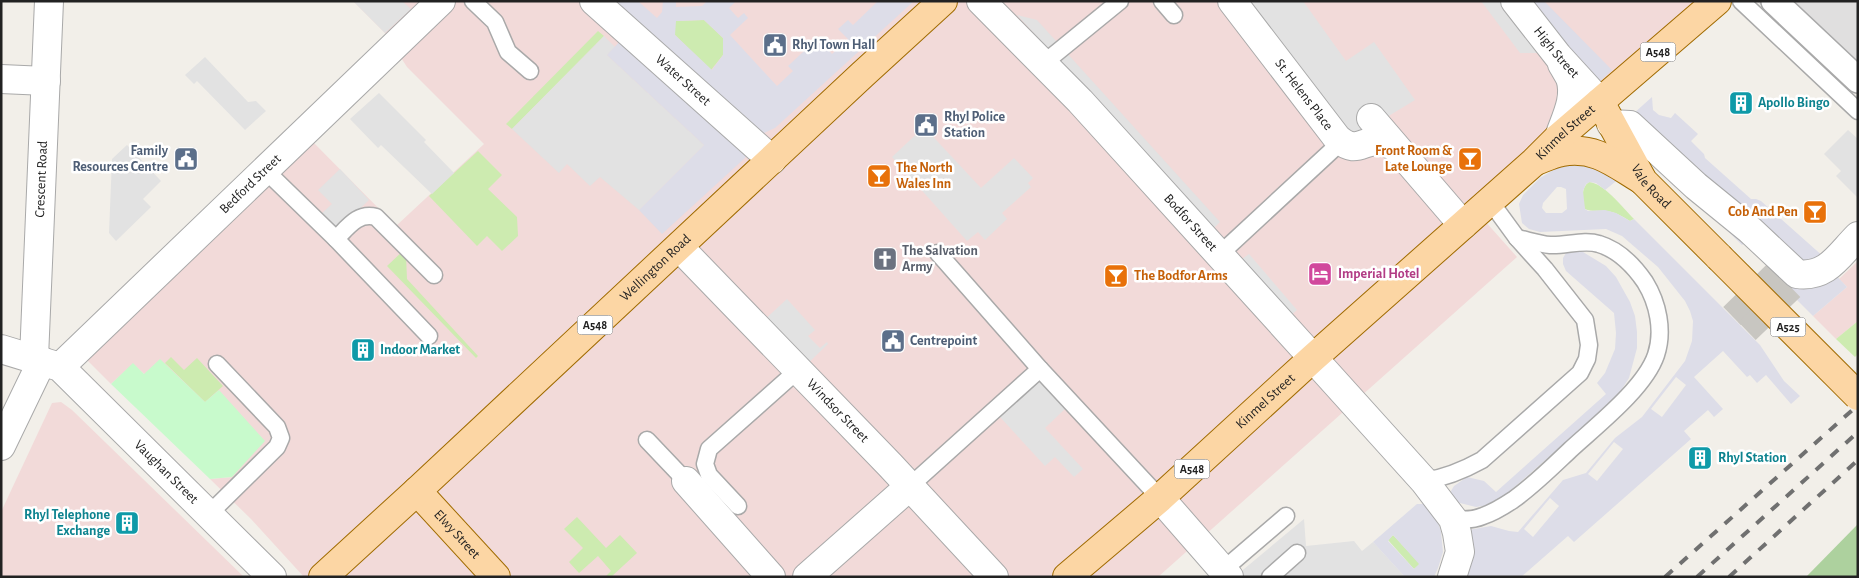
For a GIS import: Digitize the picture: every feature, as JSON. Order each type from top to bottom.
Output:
[{"type":"main road","name":"Wellington Road","points":[[323,577],[944,1]]},
{"type":"main road","name":"A548","points":[[1606,113],[1717,1]]},
{"type":"main road","name":"Kinmel Street","points":[[1067,577],[1160,498],[1313,358],[1534,162],[1559,137],[1606,113]]},
{"type":"main road","name":"Vale Road","points":[[1606,113],[1643,181],[1858,396]]},
{"type":"main road","name":"A525","points":[[1534,162],[1562,152],[1589,152],[1604,156],[1643,181]]},
{"type":"main road","name":"Elwy Street","points":[[417,491],[496,577]]},
{"type":"street","name":"Crescent Road","points":[[1,446],[45,362],[46,81],[49,1]]},
{"type":"street","name":"Bedford Street","points":[[45,362],[265,170],[440,1]]},
{"type":"street","name":"Water Street","points":[[594,1],[772,160]]},
{"type":"street","name":"Bodfor Street","points":[[981,1],[1044,63],[1220,254],[1424,481],[1452,519]]},
{"type":"street","name":"St. Helens Place","points":[[1232,1],[1342,142],[1350,147],[1374,142],[1384,142],[1395,147]]},
{"type":"street","name":"High Street","points":[[1515,1],[1606,113]]},
{"type":"street","points":[[1774,1],[1858,80]]},
{"type":"street","points":[[1558,56],[1571,80],[1572,93],[1570,107],[1559,137]]},
{"type":"street","points":[[1,79],[46,81]]},
{"type":"street","points":[[1606,113],[1630,125],[1696,186],[1750,230],[1797,274],[1814,275],[1824,270],[1858,236]]},
{"type":"street","points":[[1371,118],[1463,225]]},
{"type":"street","name":"Windsor Street","points":[[678,247],[910,486],[994,577]]},
{"type":"street","points":[[1,349],[45,362]]},
{"type":"street","name":"Vaughan Street","points":[[45,362],[209,514],[272,577]]},
{"type":"street","points":[[686,481],[771,577]]},
{"type":"street","points":[[807,577],[910,486]]},
{"type":"street","points":[[1160,498],[1226,573]]},
{"type":"street","points":[[1452,519],[1457,533],[1460,552],[1452,577]]},
{"type":"lane","points":[[473,1],[495,22],[508,52],[530,71]]},
{"type":"lane","points":[[1044,63],[1120,1]]},
{"type":"lane","points":[[1162,1],[1174,14]]},
{"type":"lane","points":[[1741,1],[1858,111]]},
{"type":"lane","points":[[1220,254],[1342,142]]},
{"type":"lane","points":[[265,170],[336,239],[429,336]]},
{"type":"lane","points":[[1424,481],[1468,468],[1482,460],[1580,373],[1587,359],[1589,346],[1585,320],[1545,269],[1517,238],[1490,201]]},
{"type":"lane","points":[[336,239],[360,216],[368,214],[376,217],[434,275]]},
{"type":"lane","points":[[1452,519],[1462,520],[1482,517],[1513,500],[1553,466],[1624,400],[1646,375],[1656,355],[1660,334],[1659,316],[1651,292],[1637,270],[1620,254],[1599,243],[1576,242],[1551,245],[1517,238]]},
{"type":"lane","points":[[938,253],[1040,369],[1160,498]]},
{"type":"lane","points":[[209,514],[277,447],[281,438],[277,427],[217,364]]},
{"type":"lane","points":[[910,486],[1040,369]]},
{"type":"lane","points":[[738,506],[709,475],[705,464],[709,449],[798,370]]},
{"type":"lane","points":[[647,440],[686,481]]},
{"type":"lane","points":[[1226,573],[1286,516]]},
{"type":"lane","points":[[1270,577],[1297,552]]},
{"type":"shaded area","points":[[353,1],[1695,1],[1468,202],[1517,257],[1158,577],[304,577],[251,519],[210,479],[232,477],[144,374],[133,364],[111,384],[86,359],[311,140],[396,226],[484,144],[407,67],[385,33]]},
{"type":"shaded area","points":[[353,1],[402,1],[411,9],[385,33]]},
{"type":"shaded area","points":[[616,1],[638,1],[657,18],[662,12],[663,1],[676,1],[676,7],[702,6],[707,1],[736,1],[729,8],[738,18],[744,13],[748,18],[730,35],[777,86],[793,71],[788,66],[818,38],[832,54],[848,39],[838,29],[848,20],[853,25],[878,1],[914,1],[775,128],[764,133],[752,131]],"holes":[[[704,20],[723,38],[723,55],[712,70],[675,35],[676,21]]]},
{"type":"shaded area","points":[[1240,1],[1303,1],[1346,61],[1374,42],[1415,100],[1359,134],[1349,136]]},
{"type":"shaded area","points":[[1481,1],[1499,1],[1540,53],[1520,53]]},
{"type":"shaded area","points":[[1530,1],[1544,1],[1612,70],[1594,84]]},
{"type":"shaded area","points":[[1756,1],[1858,1],[1858,92]]},
{"type":"shaded area","points":[[1017,15],[1037,20],[1220,222],[1213,229]]},
{"type":"shaded area","points":[[604,36],[615,47],[607,55],[704,145],[639,210],[600,177],[590,186],[567,164],[559,173],[512,129]]},
{"type":"shaded area","points":[[623,38],[747,153],[745,158],[662,234],[639,210],[704,145],[607,55]]},
{"type":"shaded area","points":[[205,57],[248,102],[256,101],[266,111],[245,130],[197,81],[194,84],[185,75]]},
{"type":"shaded area","points":[[379,93],[426,140],[424,142],[454,173],[432,194],[381,145],[378,148],[350,119]]},
{"type":"shaded area","points":[[1652,97],[1653,110],[1659,115],[1671,118],[1675,113],[1698,134],[1691,141],[1704,154],[1705,158],[1751,199],[1761,201],[1825,258],[1802,264],[1633,114]]},
{"type":"shaded area","points":[[924,127],[981,188],[1014,158],[1033,178],[1028,183],[1031,187],[1002,213],[1007,219],[985,240],[978,232],[967,241],[892,157]]},
{"type":"shaded area","points":[[1848,130],[1858,139],[1858,198],[1836,176],[1841,171],[1824,154]]},
{"type":"shaded area","points":[[127,145],[161,181],[143,199],[151,207],[116,241],[109,233],[112,159]]},
{"type":"shaded area","points":[[1581,161],[1620,178],[1605,190],[1596,183],[1590,182],[1586,184],[1583,191],[1585,209],[1588,211],[1605,210],[1616,213],[1630,221],[1634,219],[1760,345],[1784,381],[1800,396],[1791,404],[1766,375],[1757,383],[1750,375],[1747,377],[1723,351],[1694,377],[1723,409],[1714,417],[1708,410],[1684,431],[1691,439],[1574,542],[1568,536],[1521,577],[1465,577],[1468,530],[1491,526],[1518,532],[1563,480],[1586,473],[1615,438],[1642,417],[1685,361],[1692,341],[1693,321],[1685,301],[1658,267],[1622,236],[1606,229],[1540,232],[1529,229],[1522,223],[1519,204],[1523,195],[1540,178],[1567,162]],"holes":[[[1557,187],[1566,189],[1567,209],[1562,213],[1546,213],[1542,208],[1543,203]],[[1676,377],[1686,385],[1662,417],[1651,409]],[[1614,442],[1623,449],[1597,481],[1588,474]],[[1550,498],[1559,506],[1533,537],[1524,529]]]},
{"type":"shaded area","points":[[340,169],[369,200],[337,231],[321,214],[332,204],[318,190]]},
{"type":"shaded area","points":[[1680,184],[1777,263],[1832,271],[1847,287],[1813,316],[1770,273],[1774,269],[1746,242],[1742,245]]},
{"type":"shaded area","points":[[1570,251],[1583,252],[1606,266],[1616,277],[1630,302],[1635,316],[1637,348],[1629,378],[1620,392],[1607,406],[1503,497],[1488,505],[1476,507],[1456,502],[1452,497],[1451,491],[1454,486],[1467,477],[1484,481],[1496,492],[1606,394],[1597,383],[1605,373],[1615,349],[1614,313],[1566,271],[1563,258]]},
{"type":"shaded area","points":[[1249,254],[1297,310],[1290,316],[1242,259]]},
{"type":"shaded area","points":[[1858,261],[1858,321],[1836,339],[1813,316],[1847,287],[1839,279]]},
{"type":"shaded area","points":[[787,299],[815,330],[808,336],[820,348],[827,342],[828,344],[803,368],[761,323]]},
{"type":"shaded area","points":[[1040,380],[1066,408],[1045,428],[1083,469],[1074,477],[1055,457],[1045,466],[1000,417]]},
{"type":"shaded area","points":[[61,402],[72,410],[244,577],[1,577],[1,512],[52,403]]},
{"type":"shaded area","points":[[1417,504],[1426,504],[1437,519],[1441,532],[1443,552],[1434,577],[1405,577],[1373,542]],"holes":[[[1393,535],[1419,564],[1414,569],[1388,541]]]},
{"type":"shaded area","points":[[1304,519],[1306,546],[1354,541],[1362,551],[1373,542],[1405,577],[1240,577],[1238,574]]},
{"type":"green space","points":[[704,20],[723,38],[723,55],[711,70],[675,35],[675,21]]},
{"type":"green space","points":[[598,31],[604,36],[512,129],[506,124]]},
{"type":"green space","points":[[478,151],[502,175],[488,189],[517,217],[518,236],[502,251],[487,236],[477,246],[429,196]]},
{"type":"green space","points":[[1589,182],[1595,183],[1607,191],[1634,219],[1630,221],[1612,212],[1585,209],[1583,194],[1586,184]]},
{"type":"green space","points":[[404,250],[407,279],[478,356],[476,358],[387,266]]},
{"type":"green space","points":[[1858,321],[1858,354],[1855,357],[1836,339]]},
{"type":"green space","points":[[171,357],[184,370],[197,358],[223,386],[205,402],[165,363]]},
{"type":"green space","points":[[160,359],[205,402],[219,390],[265,441],[232,477],[210,479],[111,384],[133,363],[144,374]]},
{"type":"green space","points":[[577,517],[606,548],[620,535],[637,553],[611,577],[605,577],[611,571],[598,556],[579,573],[569,562],[583,548],[564,529]]},
{"type":"green space","points":[[1858,524],[1858,577],[1806,577]]},
{"type":"green space","points":[[1393,535],[1420,564],[1414,569],[1388,540]]},
{"type":"tunnel","points":[[1732,316],[1785,264]]},
{"type":"tunnel","points":[[1747,331],[1805,275]]},
{"type":"railway","points":[[1665,577],[1858,405]]},
{"type":"railway","points":[[1697,577],[1858,432]]},
{"type":"railway","points":[[1729,577],[1858,460]]},
{"type":"place","name":"Rhyl Town Hall","points":[[775,45]]},
{"type":"place","name":"Apollo Bingo","points":[[1741,103]]},
{"type":"place","name":"Rhyl Police Station","points":[[926,125]]},
{"type":"place","name":"Family Resources Centre","points":[[186,159]]},
{"type":"place","name":"Front Room & Late Lounge","points":[[1470,159]]},
{"type":"place","name":"The North Wales Inn","points":[[879,176]]},
{"type":"place","name":"Cob And Pen","points":[[1815,212]]},
{"type":"place","name":"The Salvation Army","points":[[885,259]]},
{"type":"place","name":"Imperial Hotel","points":[[1320,274]]},
{"type":"place","name":"The Bodfor Arms","points":[[1116,276]]},
{"type":"place","name":"Centrepoint","points":[[893,341]]},
{"type":"place","name":"Indoor Market","points":[[363,350]]},
{"type":"place","name":"Rhyl Station","points":[[1700,458]]},
{"type":"place","name":"Rhyl Telephone Exchange","points":[[127,523]]}]
